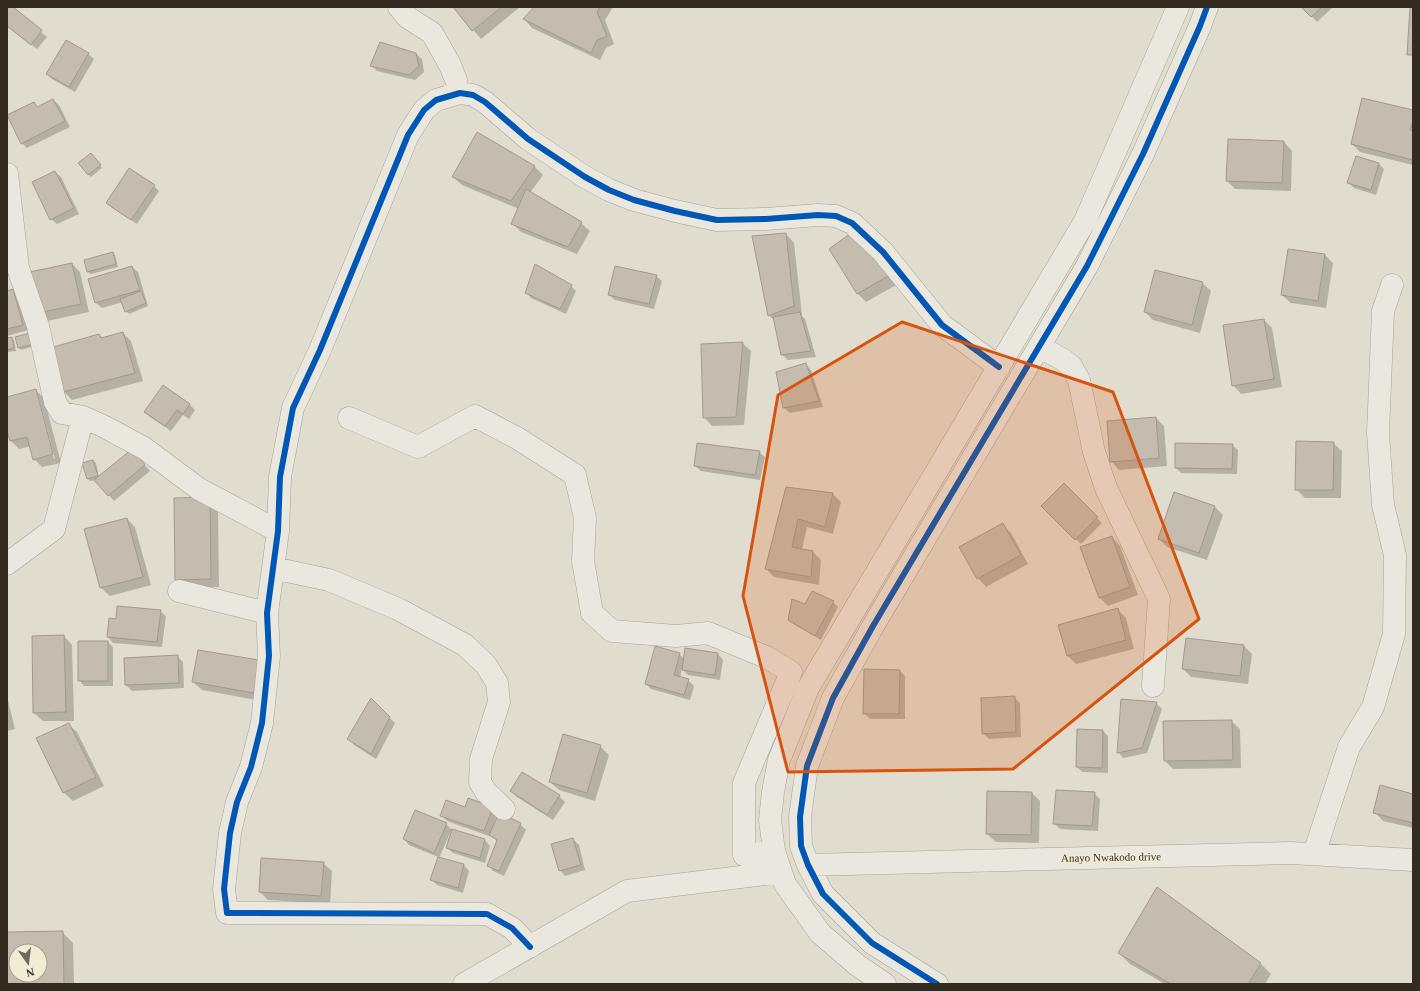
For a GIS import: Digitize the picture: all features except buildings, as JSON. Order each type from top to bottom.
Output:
[{"type":"street","points":[[399,7],[407,17],[432,33],[450,65],[456,80]]},
{"type":"street","points":[[885,984],[857,965],[820,933],[785,884],[774,852],[770,820],[779,760],[808,688],[1084,221],[1178,7]]},
{"type":"street","points":[[937,984],[872,943],[823,894],[808,865],[801,846],[800,817],[807,766],[833,698],[873,626],[1088,266],[1136,168],[1200,26],[1207,7]]},
{"type":"street","points":[[530,946],[512,928],[487,914],[227,912],[224,889],[230,833],[237,802],[251,767],[262,723],[269,656],[267,613],[278,531],[280,477],[293,408],[320,350],[408,135],[424,110],[436,100],[460,93],[473,95],[486,102],[528,139],[585,177],[609,190],[634,200],[675,211],[717,220],[766,219],[818,214],[836,216],[852,223],[883,252],[942,325],[999,367]]},
{"type":"street","points":[[7,174],[18,268],[38,326],[55,402],[62,413],[83,417],[144,448],[199,489],[278,531]]},
{"type":"street","points":[[1314,854],[1349,747],[1373,707],[1394,634],[1395,555],[1383,505],[1378,432],[1383,311],[1392,285]]},
{"type":"street","points":[[1040,347],[1062,359],[1071,366],[1079,380],[1094,452],[1106,488],[1159,599],[1153,686]]},
{"type":"street","points":[[349,418],[418,447],[476,416],[517,438],[575,475],[585,518],[583,561],[592,613],[612,631],[676,636],[708,633],[766,657],[791,672],[744,783],[744,855],[774,852]]},
{"type":"street","points":[[7,564],[54,529],[83,417]]},
{"type":"street","points":[[273,568],[328,580],[398,608],[465,645],[486,665],[497,683],[499,702],[482,759],[480,782],[486,792],[504,809]]},
{"type":"street","points":[[179,592],[267,613]]},
{"type":"street","name":"Anayo Nwakodo drive","points":[[808,865],[1291,853],[1413,860]]},
{"type":"street","points":[[464,984],[627,891],[781,872]]},
{"type":"highlighted area","points":[[902,322],[1113,392],[1199,619],[1013,769],[788,772],[743,596],[778,395]]},
{"type":"cycle path","points":[[937,984],[872,943],[823,894],[808,865],[801,846],[800,817],[807,766],[833,698],[873,626],[1087,266],[1143,154],[1207,7]]},
{"type":"cycle path","points":[[530,947],[512,928],[487,914],[227,913],[224,889],[230,833],[237,802],[251,767],[262,723],[269,656],[267,613],[278,531],[280,477],[293,408],[320,350],[408,135],[424,110],[436,100],[460,93],[473,95],[485,102],[528,139],[585,177],[609,190],[634,200],[675,211],[717,220],[766,219],[818,215],[836,216],[852,223],[883,252],[942,325],[999,367]]}]
